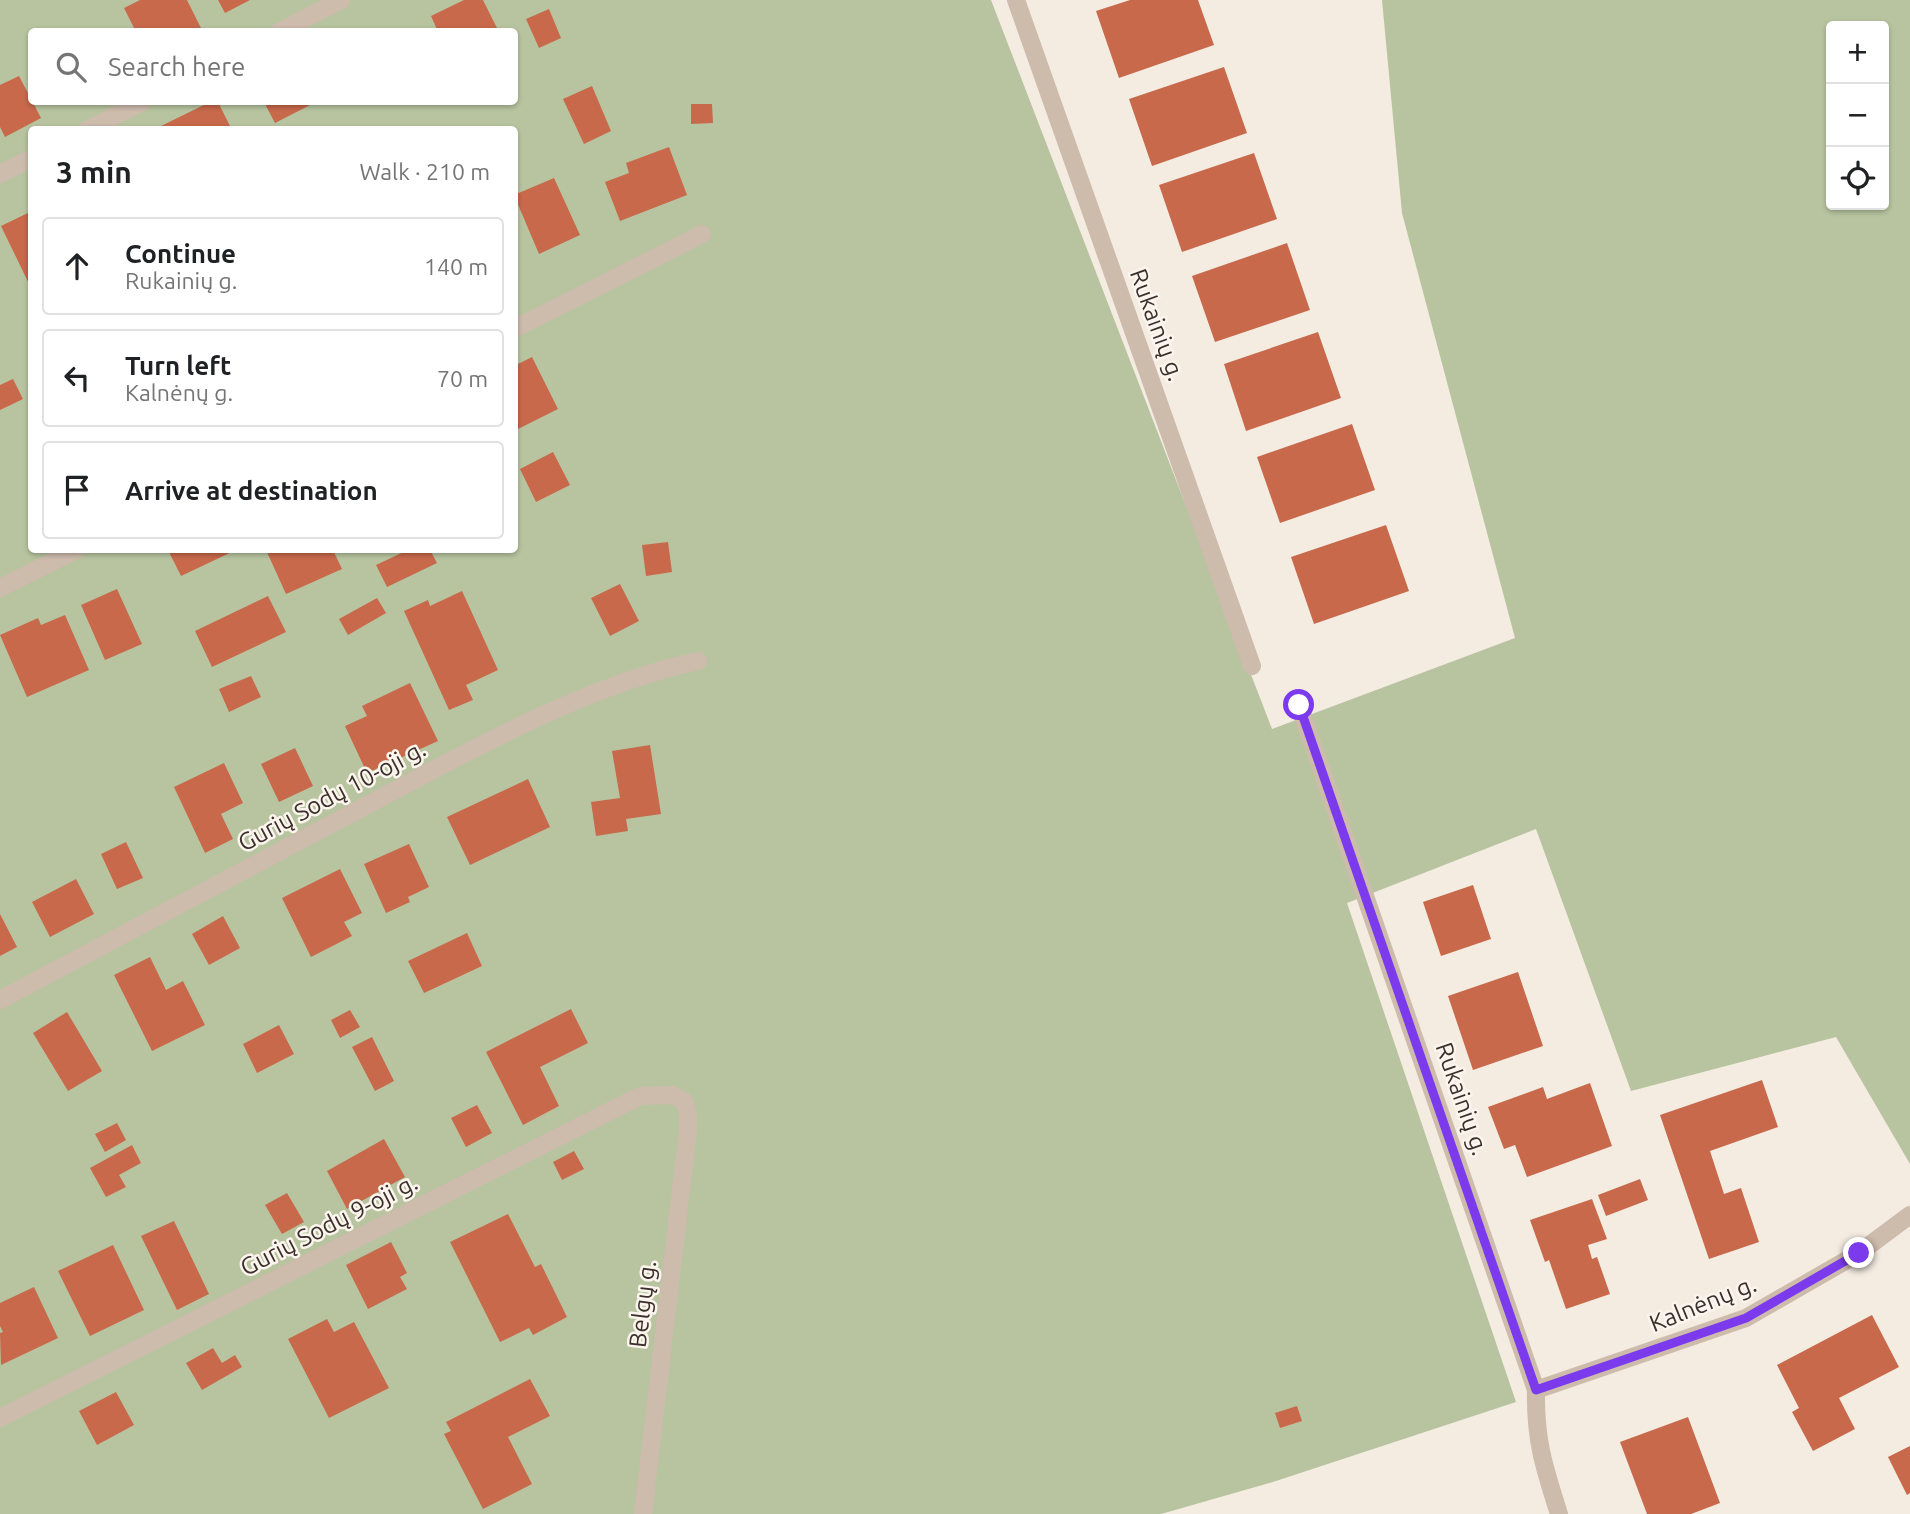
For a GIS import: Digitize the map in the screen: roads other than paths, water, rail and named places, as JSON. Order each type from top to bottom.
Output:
[{"type":"street","points":[[287,28],[341,0]]},
{"type":"street","name":"Rukainių g.","points":[[1016,0],[1252,666]]},
{"type":"street","points":[[95,126],[136,105]]},
{"type":"street","points":[[0,174],[28,160]]},
{"type":"street","points":[[518,327],[702,234]]},
{"type":"street","points":[[0,587],[70,553]]},
{"type":"street","name":"Gurių Sodų 10-oji g.","points":[[0,1000],[483,744],[578,701],[662,669],[698,661]]},
{"type":"street","name":"Rukainių g.","points":[[1299,705],[1536,1390],[1535,1419],[1540,1454],[1559,1514]]},
{"type":"street","name":"Gurių Sodų 9-oji g.","points":[[0,1418],[640,1096],[672,1095],[684,1101]]},
{"type":"street","name":"Belgų g.","points":[[643,1514],[688,1130],[688,1114],[684,1101]]},
{"type":"street","name":"Kalnėnų g.","points":[[1536,1390],[1746,1318],[1859,1253],[1910,1215]]}]
